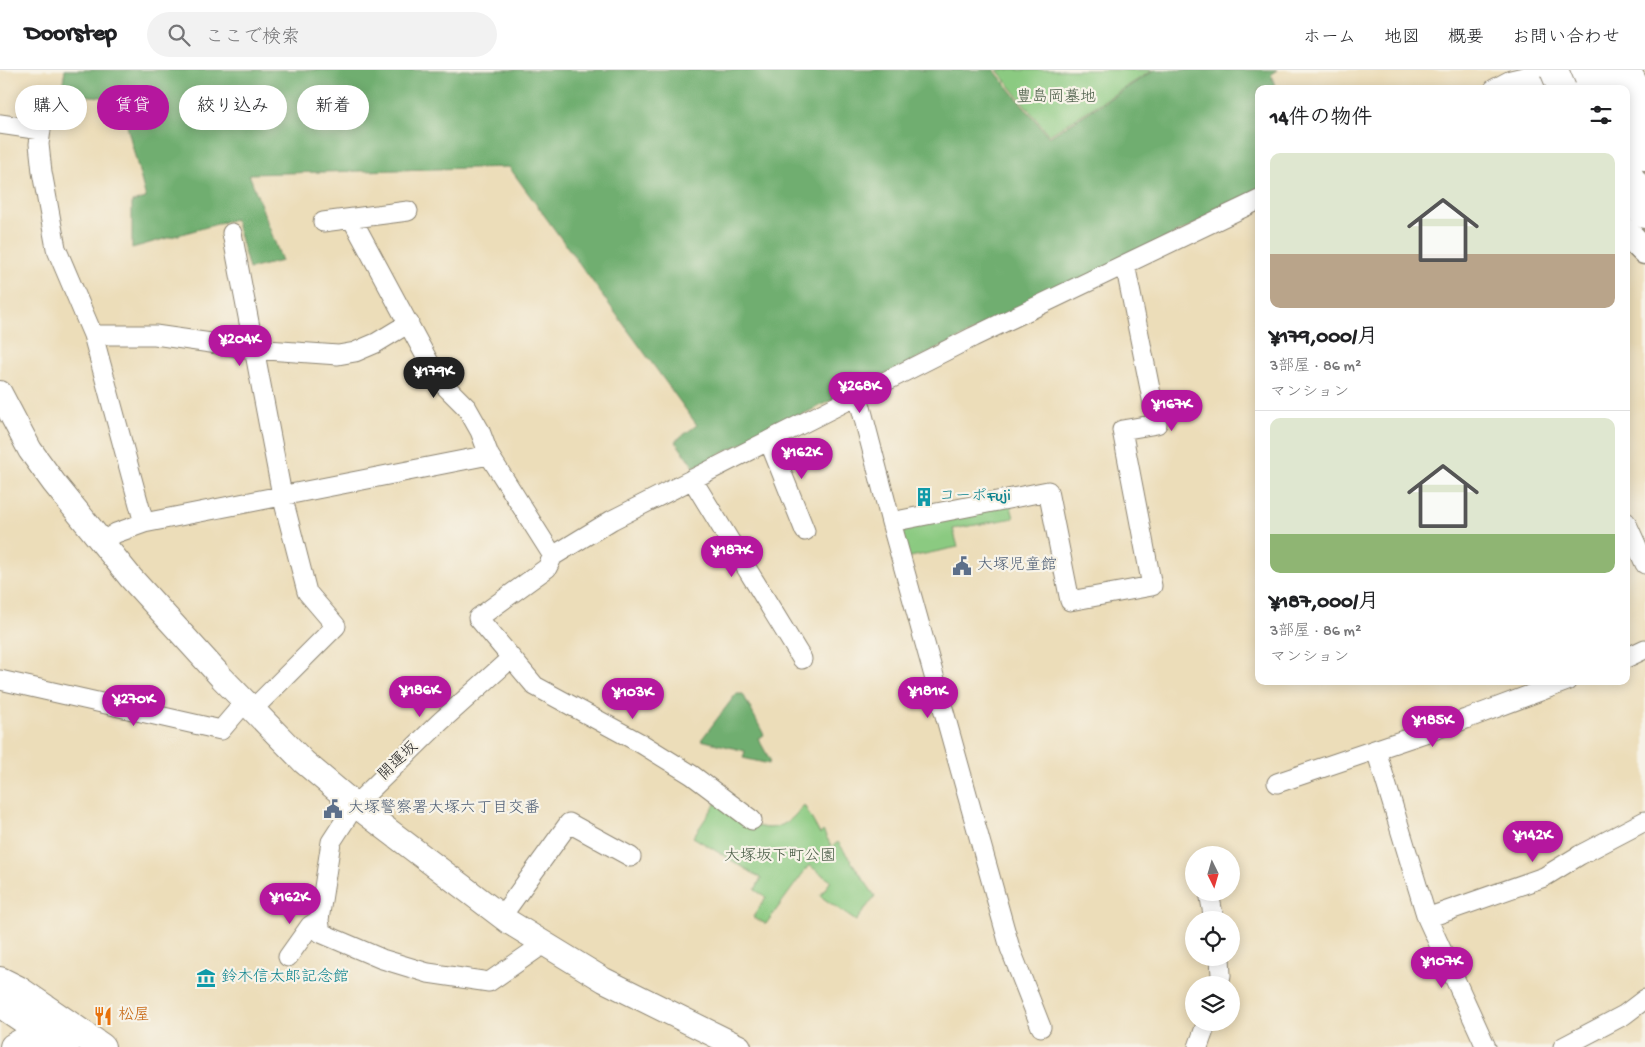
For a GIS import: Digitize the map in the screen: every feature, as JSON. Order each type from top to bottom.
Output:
[{"type":"highway","points":[[1599,70],[1605,85]]},
{"type":"highway","points":[[1626,70],[1645,105]]},
{"type":"highway","points":[[1544,74],[1557,85]]},
{"type":"highway","points":[[1630,132],[1645,156]]},
{"type":"highway","points":[[1630,201],[1645,214]]},
{"type":"highway","points":[[0,980],[18,990],[101,1047]]},
{"type":"highway","points":[[0,1003],[58,1042]]},
{"type":"highway","points":[[14,1047],[32,1037],[58,1042]]},
{"type":"main road","points":[[1575,70],[1581,85]]},
{"type":"main road","points":[[1612,70],[1618,85]]},
{"type":"main road","points":[[1630,109],[1645,133]]},
{"type":"main road","points":[[1630,176],[1645,197]]},
{"type":"main road","points":[[1630,236],[1645,251]]},
{"type":"street","points":[[1639,70],[1645,79]]},
{"type":"street","points":[[1502,85],[1511,80],[1544,74]]},
{"type":"street","points":[[0,124],[41,130],[39,144],[42,172],[56,248],[93,335],[144,523]]},
{"type":"street","points":[[752,820],[692,775],[651,749],[535,686],[510,659],[478,618],[547,568],[553,556],[612,520],[858,396],[1255,202]]},
{"type":"street","points":[[323,222],[408,211]]},
{"type":"street","points":[[352,219],[438,379],[467,408],[480,431],[489,455],[553,556]]},
{"type":"street","points":[[0,680],[221,730],[336,626],[307,592],[282,495],[232,233]]},
{"type":"street","points":[[891,522],[1048,491],[1070,601],[1152,586],[1122,430],[1157,424],[1125,264]]},
{"type":"street","points":[[93,335],[155,335],[253,349],[338,354],[355,352],[376,343],[409,323]]},
{"type":"street","points":[[0,393],[30,450],[54,483],[131,578],[249,706],[304,762],[355,805],[501,916],[612,984],[739,1047]]},
{"type":"street","points":[[858,396],[891,522],[1010,948],[1041,1026]]},
{"type":"street","points":[[769,441],[805,531]]},
{"type":"street","points":[[102,542],[116,533],[144,523],[489,455]]},
{"type":"street","points":[[692,479],[802,659]]},
{"type":"street","points":[[1630,531],[1645,564]]},
{"type":"street","points":[[1630,656],[1645,649]]},
{"type":"street","name":"開運坂","points":[[319,920],[331,842],[355,805],[440,722],[510,659]]},
{"type":"street","points":[[1277,783],[1376,750],[1556,685]]},
{"type":"street","points":[[1376,750],[1427,918],[1486,1047]]},
{"type":"street","points":[[1427,918],[1544,877],[1580,855],[1645,821]]},
{"type":"street","points":[[501,916],[569,823],[631,857]]},
{"type":"street","points":[[288,957],[310,926],[319,920],[321,933],[382,959],[428,973],[489,982],[545,943]]},
{"type":"street","points":[[1563,1047],[1624,1015],[1645,999]]},
{"type":"street","points":[[1198,1047],[1204,1031]]},
{"type":"green space","points":[[65,70],[994,70],[1049,137],[1155,70],[1277,70],[1271,74],[1275,85],[1255,85],[1255,195],[694,467],[675,441],[697,425],[509,167],[249,174],[282,261],[249,269],[235,219],[132,248],[132,202],[146,198],[128,130],[169,130],[169,85],[97,85],[97,97],[87,96],[87,85],[62,85]]},
{"type":"green space","name":"豊島岡墓地","points":[[997,70],[1153,70],[1049,135]]},
{"type":"green space","points":[[1009,499],[1014,518],[953,529],[958,547],[901,559],[892,524]]},
{"type":"green space","points":[[736,694],[743,694],[764,735],[758,738],[770,760],[769,764],[743,758],[745,751],[701,740]]},
{"type":"green space","name":"大塚坂下町公園","points":[[716,803],[741,819],[760,827],[769,828],[778,827],[787,822],[804,805],[820,834],[823,831],[832,847],[838,842],[875,896],[856,921],[820,896],[831,881],[809,865],[766,924],[753,917],[766,897],[755,890],[761,878],[693,837]]},
{"type":"place","name":"コーポFuji","points":[[924,497]]},
{"type":"place","name":"大塚児童館","points":[[962,566]]},
{"type":"place","name":"大塚警察署大塚六丁目交番","points":[[333,809]]},
{"type":"place","name":"鈴木信太郎記念館","points":[[206,978]]},
{"type":"place","name":"松屋","points":[[103,1016]]}]
